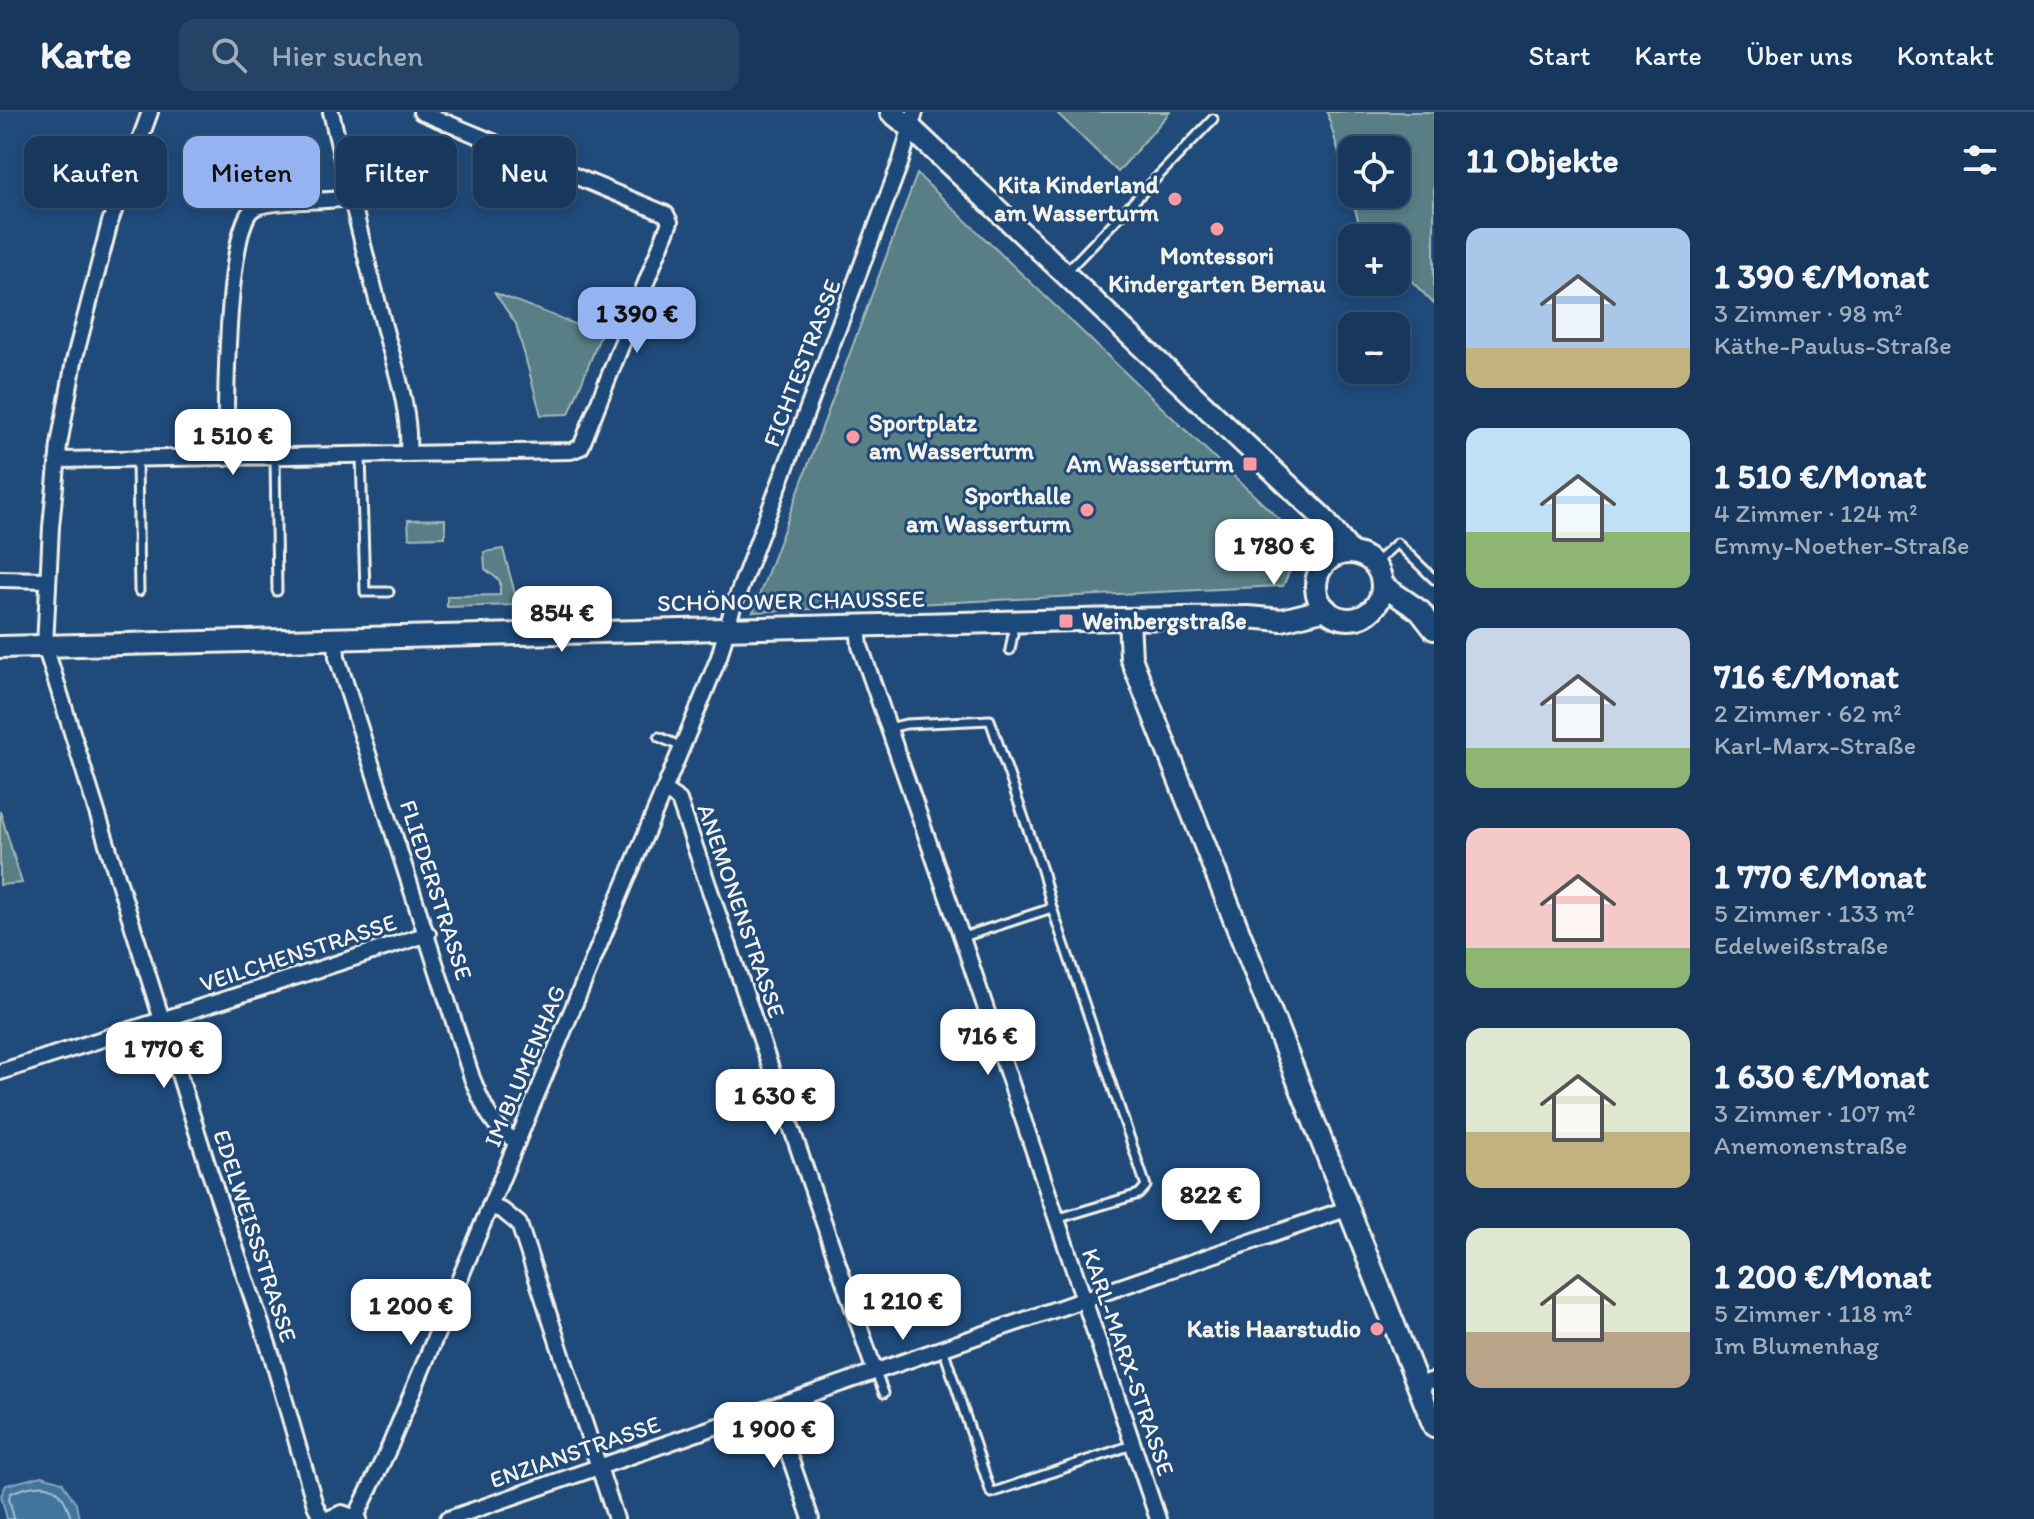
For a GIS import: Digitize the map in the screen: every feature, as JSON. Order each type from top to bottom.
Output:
[{"type":"main road","points":[[891,112],[913,120],[1064,274],[1322,517],[1351,553]]},
{"type":"main road","points":[[1307,506],[1322,539],[1325,564],[1316,584],[1319,598],[1326,609],[1340,618],[1351,619],[1367,614],[1375,607],[1382,585]]},
{"type":"main road","points":[[1325,564],[1337,556],[1351,553],[1364,557],[1374,564],[1382,585],[1420,611],[1433,629]]},
{"type":"main road","name":"SCHÖNOWER CHAUSSEE","points":[[1248,617],[1298,601],[1316,584]]},
{"type":"main road","points":[[1375,607],[1393,611],[1433,629]]},
{"type":"main road","name":"SCHÖNOWER CHAUSSEE","points":[[0,647],[1129,619],[1248,617],[1282,620],[1326,609]]},
{"type":"main road","points":[[1129,619],[1131,658],[1349,1208],[1426,1382],[1434,1426]]},
{"type":"street","name":"EDELWEISSSTRASSE","points":[[150,112],[123,181],[93,282],[74,361],[58,460],[45,646],[162,1020],[272,1356],[315,1505],[322,1519]]},
{"type":"street","points":[[332,112],[337,136]]},
{"type":"street","points":[[58,460],[571,451],[581,447],[670,222],[666,214],[421,112]]},
{"type":"street","name":"FICHTESTRASSE","points":[[728,629],[732,610],[901,161],[913,120]]},
{"type":"street","points":[[226,458],[227,356],[238,252],[245,218],[252,209],[267,204],[336,199]]},
{"type":"street","points":[[353,208],[397,380],[409,434],[408,453]]},
{"type":"street","points":[[0,579],[48,580]]},
{"type":"street","name":"KARL-MARX-STRASSE","points":[[858,626],[860,646],[1158,1519]]},
{"type":"street","name":"IM BLUMENHAG","points":[[328,1519],[342,1513],[357,1518],[389,1448],[682,747],[728,629]]},
{"type":"street","name":"FLIEDERSTRASSE","points":[[336,638],[337,657],[472,1078],[487,1114],[502,1133],[517,1142]]},
{"type":"street","name":"ANEMONENSTRASSE","points":[[664,790],[679,800],[875,1372]]},
{"type":"street","name":"VEILCHENSTRASSE","points":[[0,1072],[428,934]]},
{"type":"street","points":[[490,1206],[503,1211],[519,1224],[616,1519]]},
{"type":"street","name":"ENZIANSTRASSE","points":[[448,1519],[1349,1208]]},
{"type":"street","points":[[773,1408],[811,1519]]},
{"type":"lane","points":[[1064,274],[1213,119]]},
{"type":"lane","points":[[361,455],[365,592],[389,592]]},
{"type":"lane","points":[[275,458],[277,591]]},
{"type":"lane","points":[[137,460],[139,591]]},
{"type":"lane","points":[[1374,564],[1397,543],[1434,579]]},
{"type":"lane","points":[[1009,622],[1013,634],[1010,650]]},
{"type":"lane","points":[[889,728],[990,720],[1042,870],[1146,1186],[1139,1194],[1056,1219]]},
{"type":"lane","points":[[659,737],[682,747]]},
{"type":"lane","points":[[962,938],[1052,908]]},
{"type":"lane","points":[[943,1348],[991,1493],[1133,1444]]},
{"type":"lane","points":[[875,1372],[884,1393]]},
{"type":"green space","points":[[1056,112],[1170,112],[1118,172]]},
{"type":"green space","points":[[1327,112],[1434,112],[1434,304],[1410,279],[1410,224],[1359,224],[1355,208],[1410,208],[1410,136],[1338,136],[1338,150]]},
{"type":"green space","points":[[917,174],[1303,542],[1283,586],[753,612]]},
{"type":"green space","points":[[495,293],[601,334],[569,414],[541,415],[516,324]]},
{"type":"green space","points":[[445,519],[445,537],[409,538],[408,520]]},
{"type":"green space","points":[[503,549],[518,605],[447,607],[447,596],[500,595],[500,581],[485,569],[484,552]]},
{"type":"green space","points":[[0,811],[22,883],[0,885]]},
{"type":"water","points":[[42,1476],[62,1482],[76,1504],[79,1519],[7,1519],[1,1495],[6,1485]]},
{"type":"place","name":"Kita Kinderland am Wasserturm","points":[[1175,199]]},
{"type":"place","name":"Montessori Kindergarten Bernau","points":[[1217,229]]},
{"type":"place","name":"Sportplatz am Wasserturm","points":[[853,437]]},
{"type":"place","name":"Am Wasserturm","points":[[1250,464]]},
{"type":"place","name":"Sporthalle am Wasserturm","points":[[1087,510]]},
{"type":"place","name":"Weinbergstraße","points":[[1066,621]]},
{"type":"place","name":"Katis Haarstudio","points":[[1377,1329]]}]
